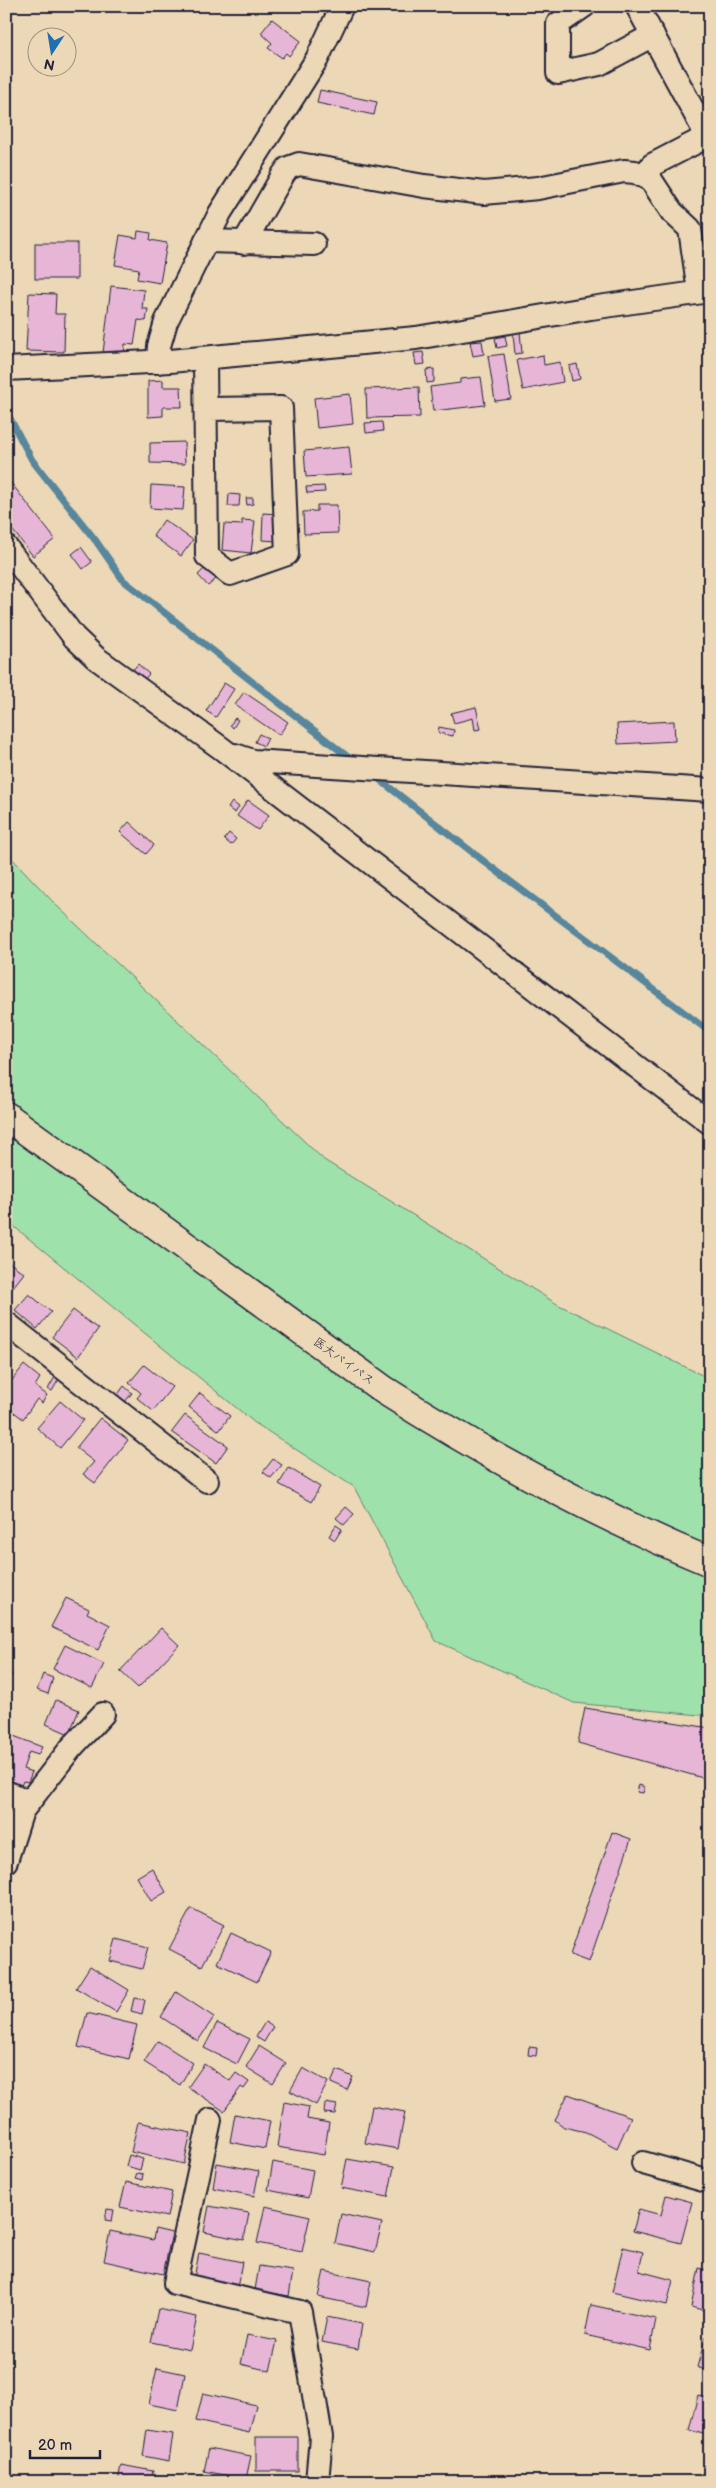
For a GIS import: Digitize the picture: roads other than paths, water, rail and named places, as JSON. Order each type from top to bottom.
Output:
[{"type":"main road","name":"医大バイパス","points":[[6,1116],[384,1390],[435,1422],[543,1484],[611,1519],[710,1562]]},
{"type":"street","points":[[158,362],[158,346],[166,322],[206,242],[236,184],[325,45],[342,6]]},
{"type":"street","points":[[584,6],[558,24],[558,73],[599,64],[653,35]]},
{"type":"street","points":[[637,6],[709,135],[652,165],[644,175]]},
{"type":"street","points":[[6,369],[158,362],[416,338],[705,291],[690,229],[672,212],[659,188],[644,175],[624,171],[538,188],[484,193],[424,186],[299,164],[288,168],[283,175],[244,243]]},
{"type":"street","points":[[206,242],[314,244]]},
{"type":"street","points":[[205,358],[208,556],[230,574],[287,554],[281,408],[206,410]]},
{"type":"street","points":[[6,547],[85,649],[214,743],[710,1123]]},
{"type":"street","points":[[214,743],[239,757],[252,761],[710,790]]},
{"type":"street","points":[[6,1323],[207,1481]]},
{"type":"street","points":[[6,1862],[22,1812],[71,1748],[103,1714]]},
{"type":"street","points":[[6,1792],[29,1802]]},
{"type":"street","points":[[210,2120],[175,2283],[300,2312],[320,2437],[317,2482]]},
{"type":"street","points":[[643,2163],[710,2182]]},
{"type":"waterway","points":[[6,411],[32,460],[96,541],[123,580],[348,757]]},
{"type":"waterway","points":[[380,780],[490,866],[710,1032]]}]
